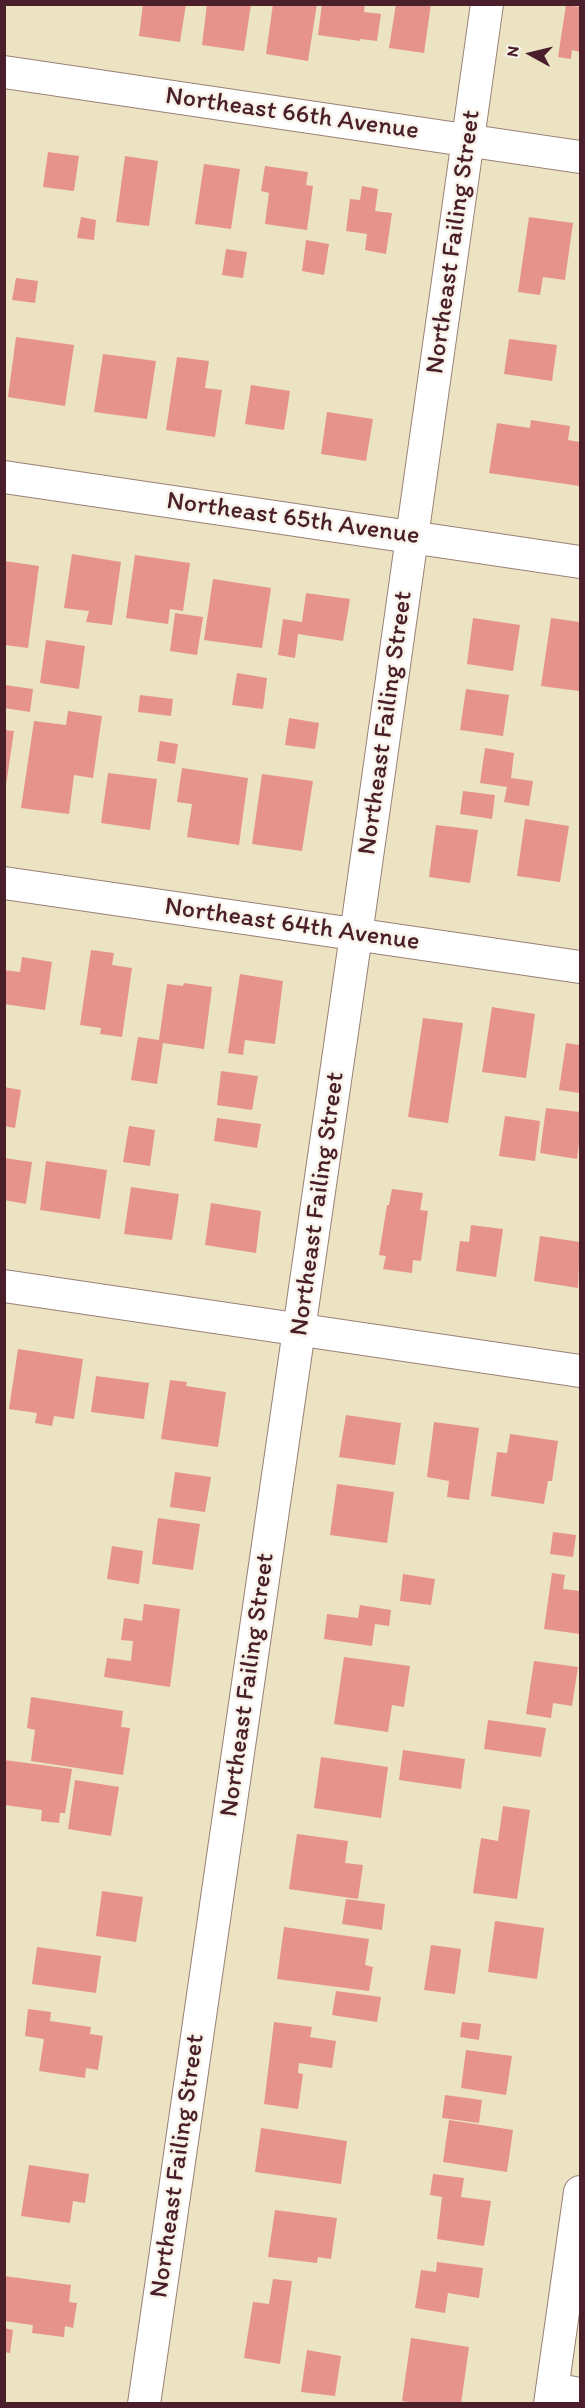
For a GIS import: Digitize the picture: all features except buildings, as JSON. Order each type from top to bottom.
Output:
[{"type":"street","name":"Northeast Failing Street","points":[[144,2403],[300,1330],[487,4]]},
{"type":"street","name":"Northeast 66th Avenue","points":[[4,72],[580,157]]},
{"type":"street","name":"Northeast 65th Avenue","points":[[4,477],[580,562]]},
{"type":"street","name":"Northeast 64th Avenue","points":[[4,883],[580,967]]},
{"type":"street","points":[[4,1286],[580,1371]]},
{"type":"street","points":[[561,2396],[580,2192]]}]
